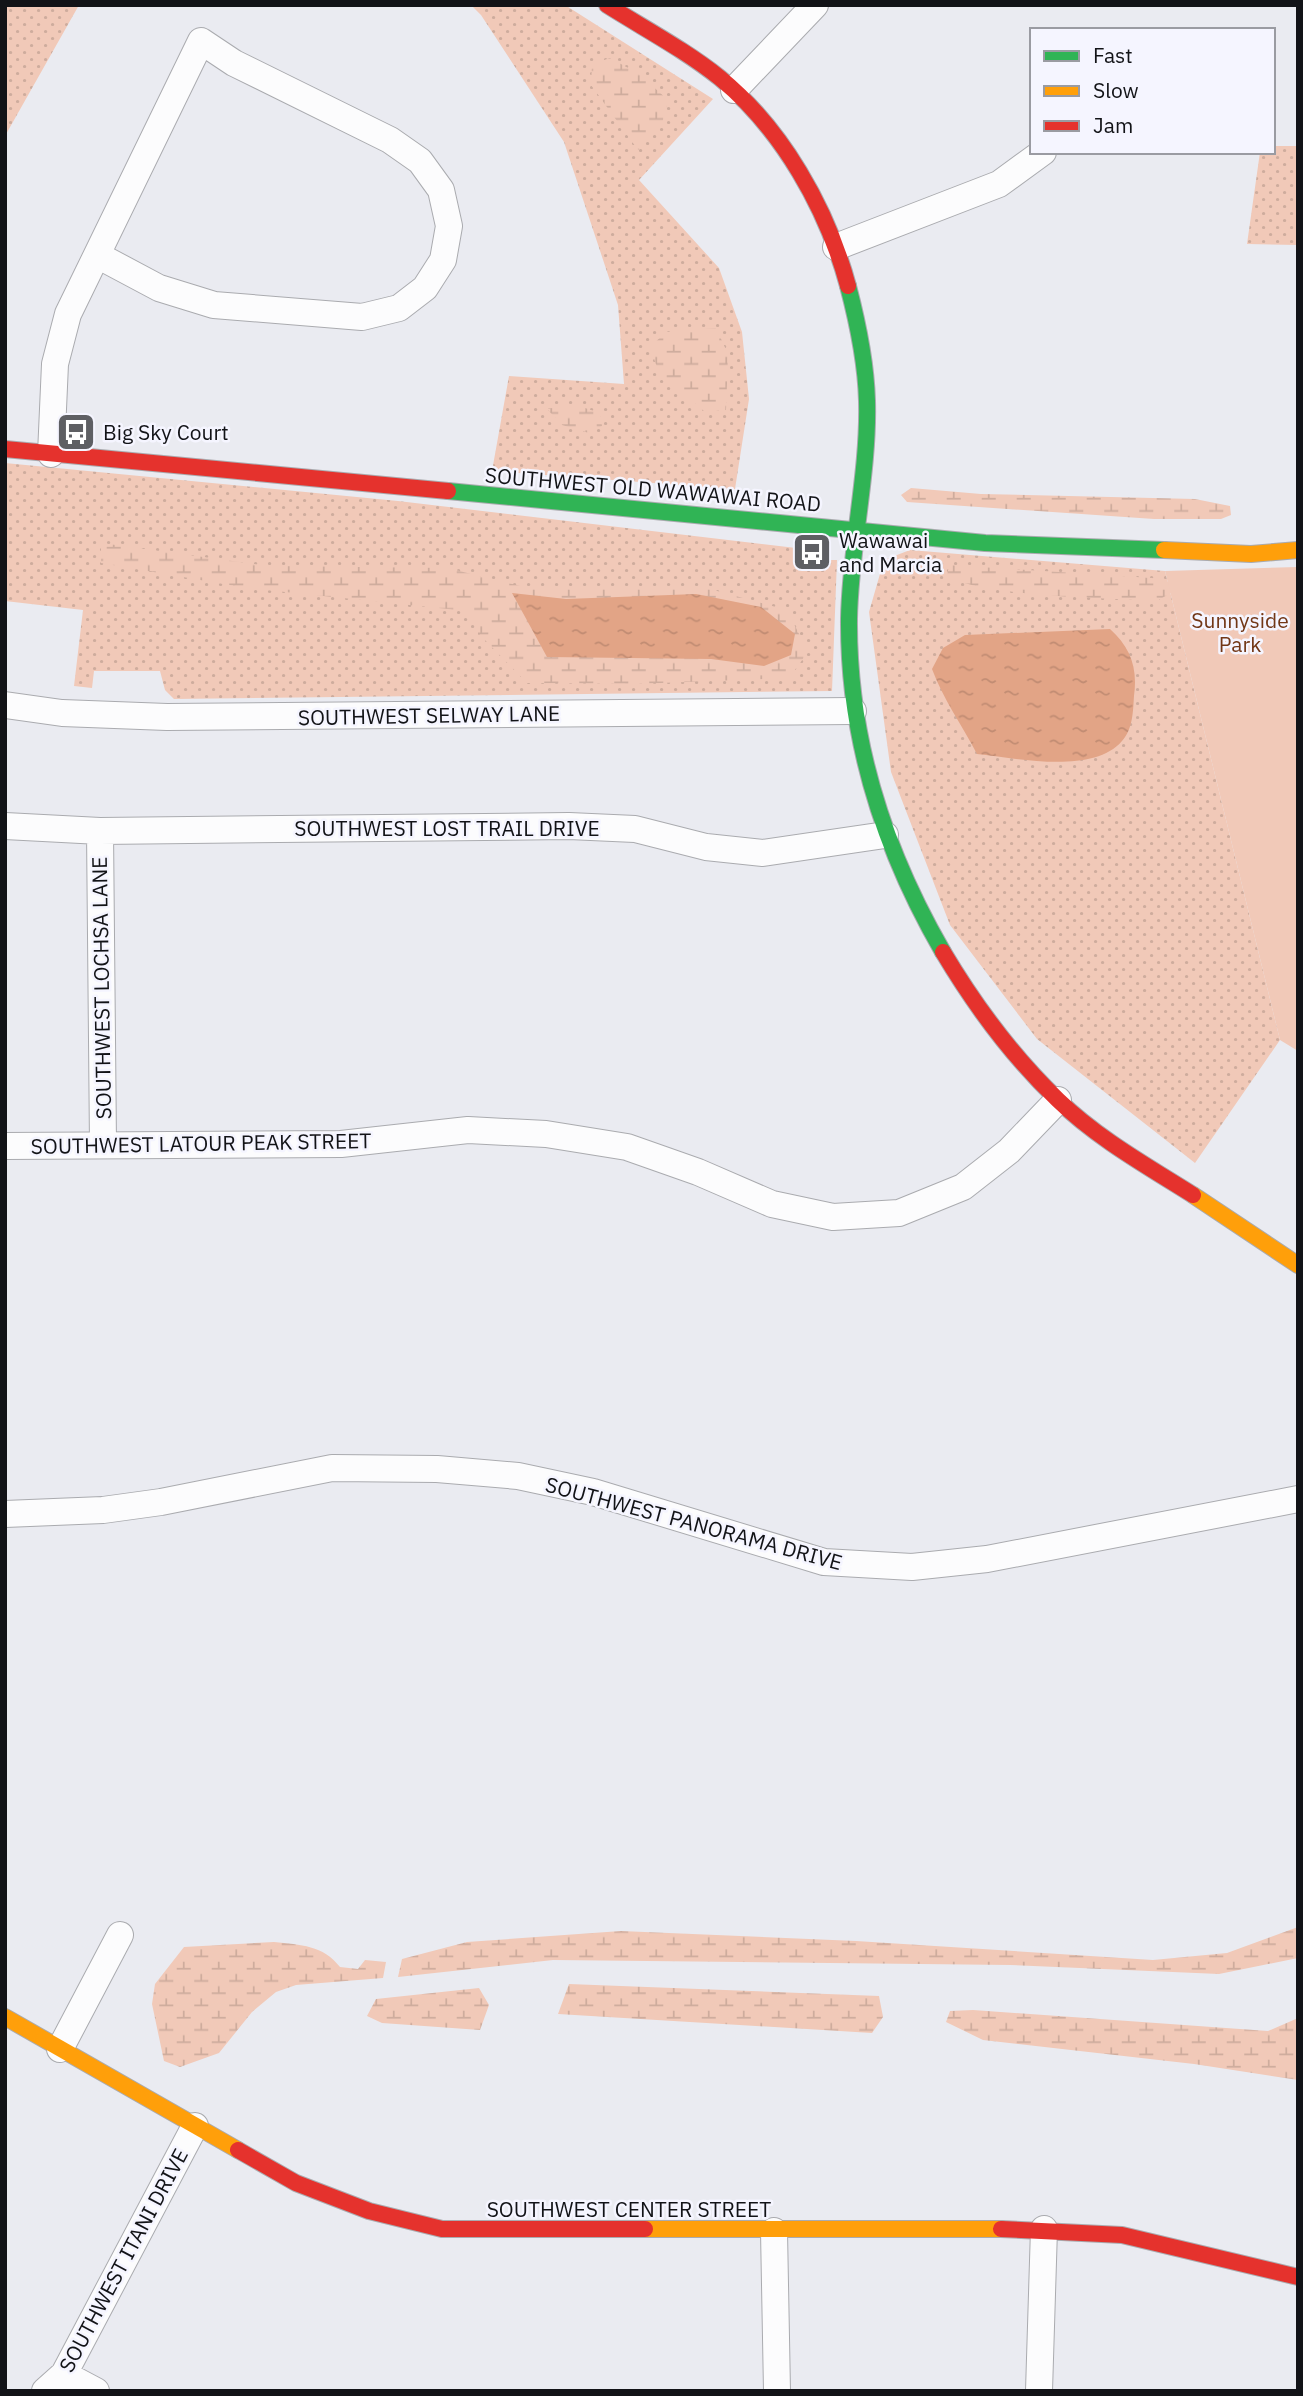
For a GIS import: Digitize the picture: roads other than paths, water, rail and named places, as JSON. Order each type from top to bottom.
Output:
[{"type":"street","points":[[607,5],[700,64],[734,90],[774,135],[811,192],[836,247],[855,310],[866,373],[867,403],[849,618],[853,711],[885,835],[915,904],[953,969],[1004,1039],[1058,1100],[1120,1149],[1243,1226],[1298,1265]]},
{"type":"street","points":[[734,90],[815,5]]},
{"type":"street","points":[[51,454],[55,363],[68,314],[201,41],[234,63],[390,140],[420,161],[441,190],[449,226],[443,260],[425,288],[399,308],[362,317],[214,305],[159,288],[97,256]]},
{"type":"street","points":[[836,247],[999,184],[1040,154]]},
{"type":"street","name":"SOUTHWEST OLD WAWAWAI ROAD","points":[[5,449],[985,543],[1251,554],[1298,550]]},
{"type":"street","name":"SOUTHWEST SELWAY LANE","points":[[5,705],[62,713],[167,717],[853,711]]},
{"type":"street","name":"SOUTHWEST LOST TRAIL DRIVE","points":[[5,826],[100,831],[569,826],[635,829],[706,847],[763,853],[885,835]]},
{"type":"street","name":"SOUTHWEST LOCHSA LANE","points":[[100,831],[103,1144]]},
{"type":"street","name":"SOUTHWEST LATOUR PEAK STREET","points":[[5,1146],[341,1144],[468,1130],[546,1134],[627,1147],[698,1172],[772,1204],[833,1217],[899,1213],[963,1188],[1009,1151],[1058,1100]]},
{"type":"street","name":"SOUTHWEST PANORAMA DRIVE","points":[[5,1514],[103,1510],[162,1502],[332,1468],[437,1469],[518,1476],[593,1492],[824,1562],[912,1567],[987,1559],[1298,1499]]},
{"type":"street","points":[[60,2049],[120,1935]]},
{"type":"street","name":"SOUTHWEST CENTER STREET","points":[[5,2017],[296,2183],[369,2211],[442,2229],[1044,2229],[1122,2235],[1298,2277]]},
{"type":"street","name":"SOUTHWEST ITANI DRIVE","points":[[55,2382],[195,2126]]},
{"type":"street","points":[[1039,2391],[1044,2229]]},
{"type":"street","points":[[774,2231],[777,2391]]},
{"type":"street","points":[[55,2382],[96,2391]]},
{"type":"water","points":[[512,593],[566,599],[696,594],[761,607],[795,634],[791,655],[764,666],[711,659],[547,657]]},
{"type":"water","points":[[1110,629],[1127,650],[1135,676],[1132,720],[1122,741],[1093,758],[1074,761],[1032,761],[977,754],[932,669],[943,648],[965,635]]},
{"type":"place","name":"Big Sky Court","points":[[76,432]]},
{"type":"place","name":"Wawawai and Marcia","points":[[812,552]]},
{"type":"park label","name":"Sunnyside Park","points":[[1240,632]]}]
